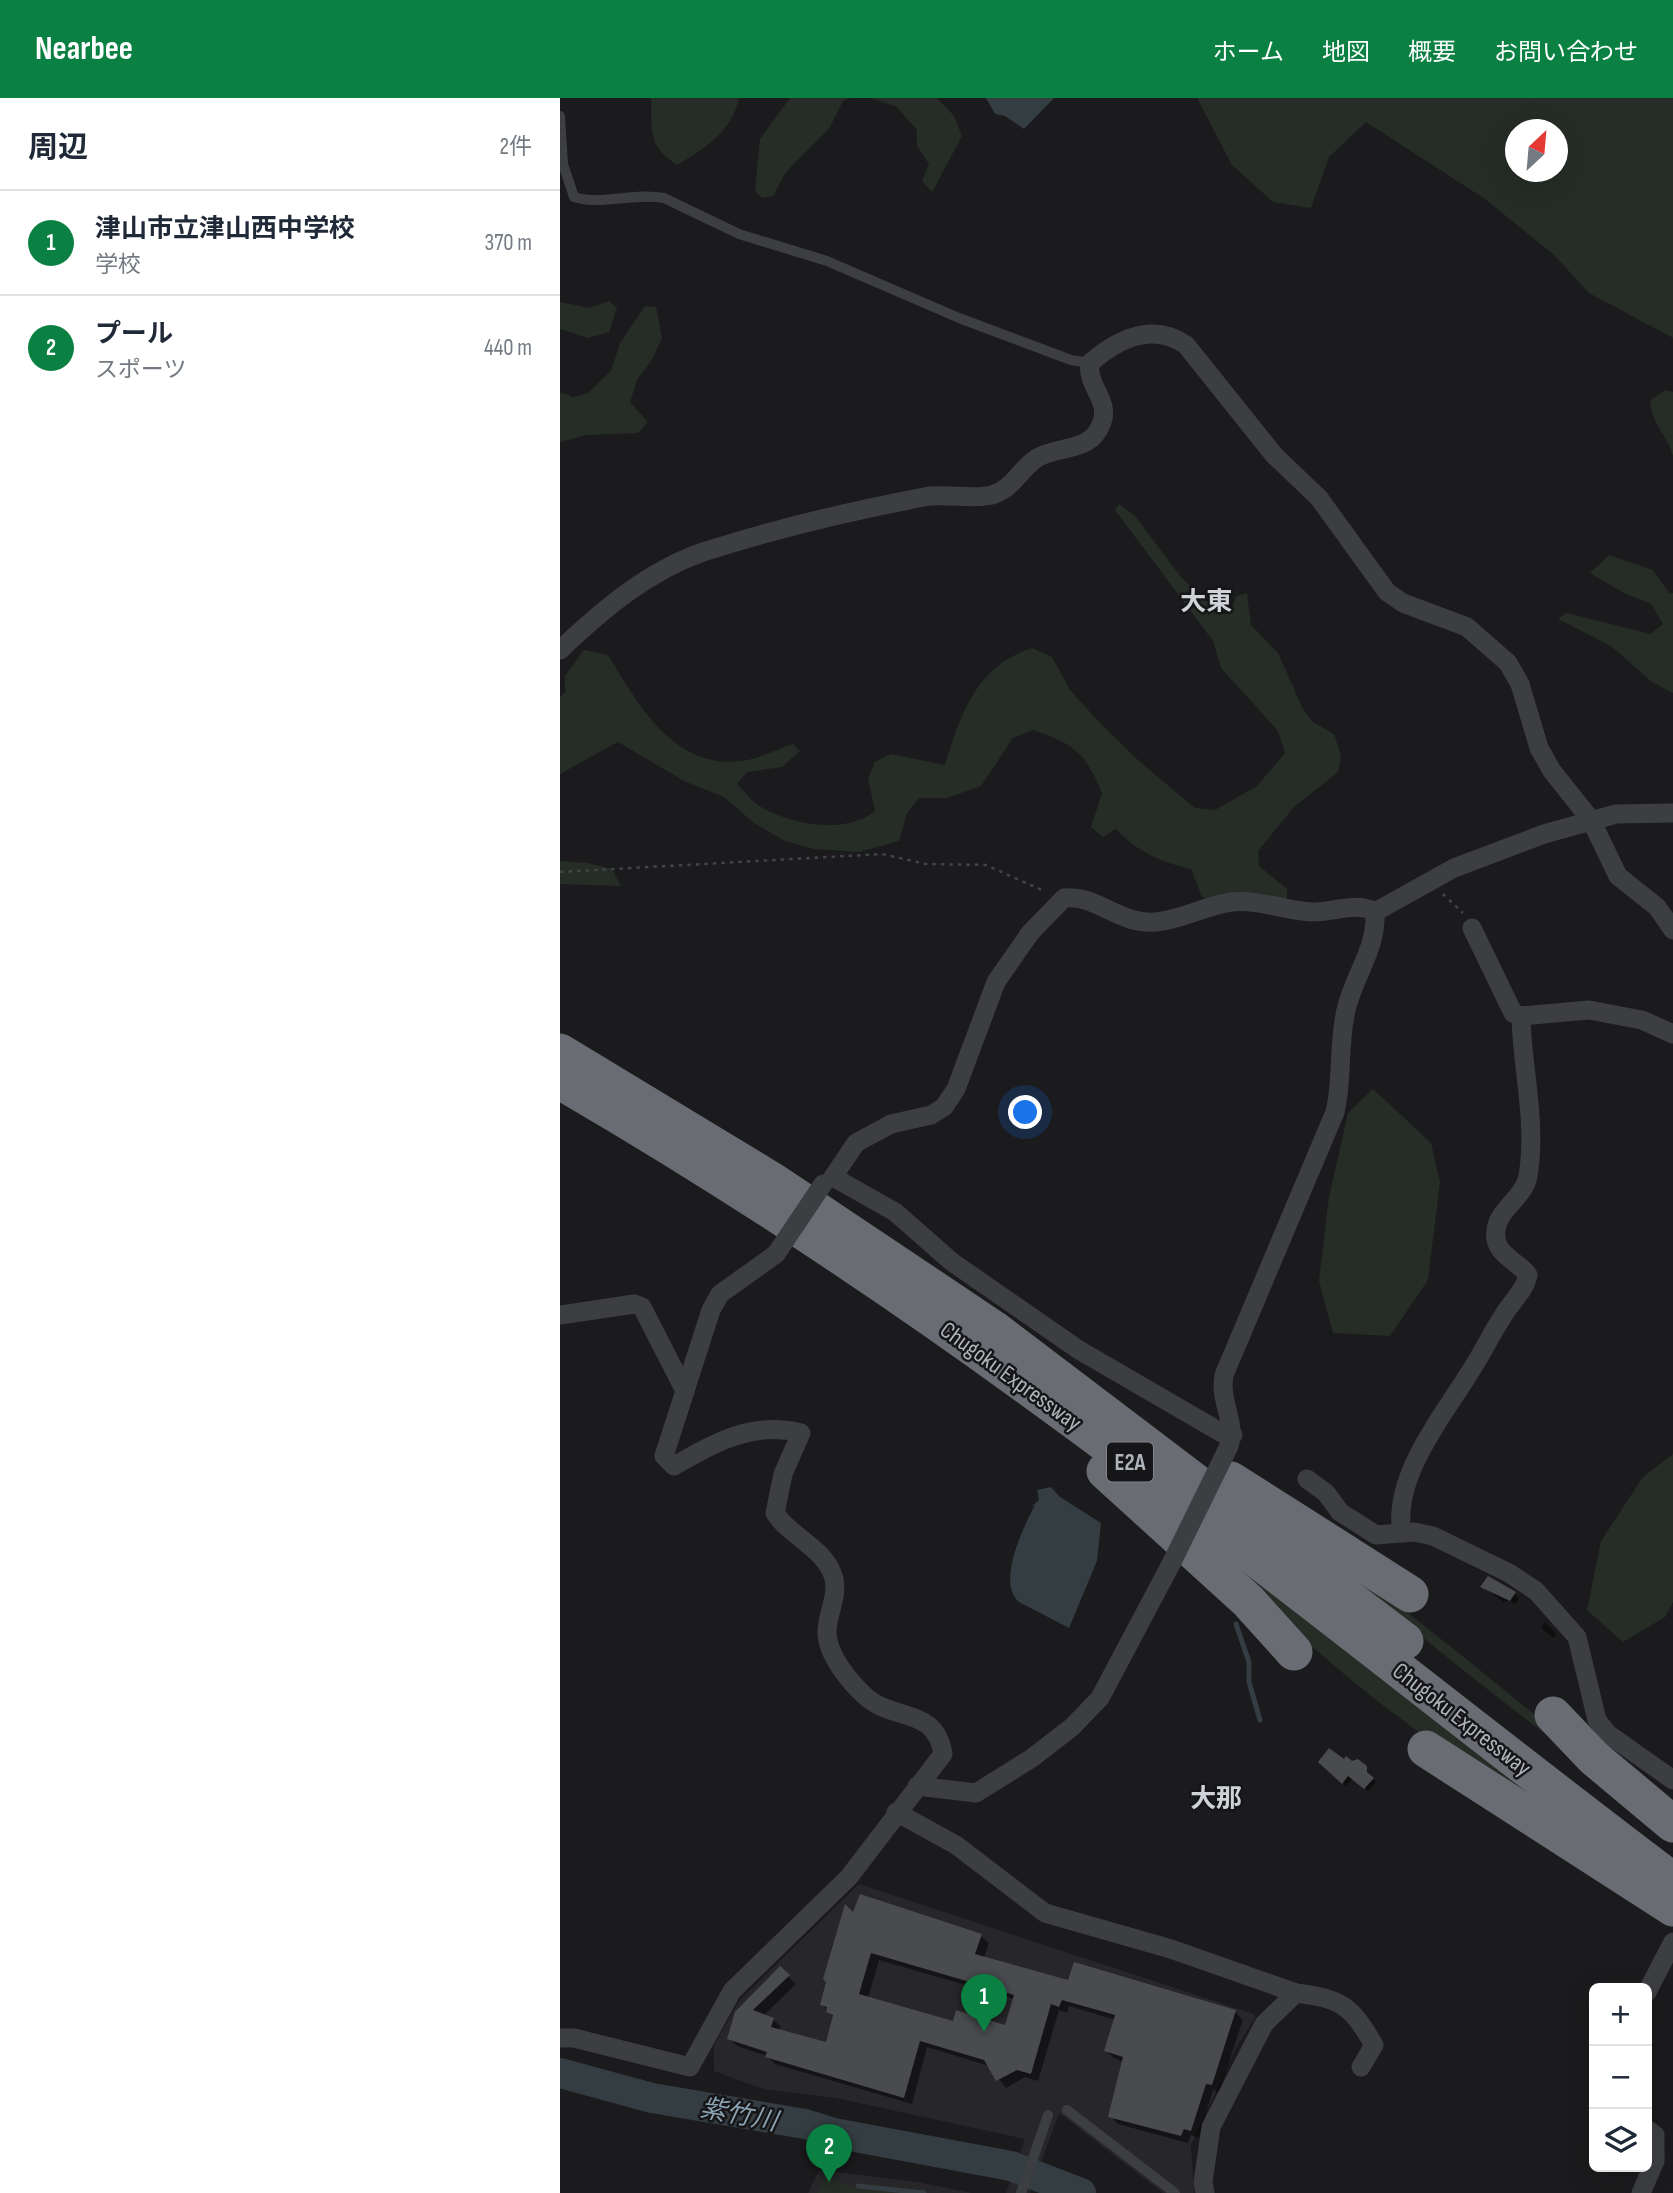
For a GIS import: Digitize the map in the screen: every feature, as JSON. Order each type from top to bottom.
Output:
[{"type":"highway","name":"Chugoku Expressway","points":[[560,1052],[776,1183],[994,1329],[1194,1478],[1673,1850]]},
{"type":"highway","name":"Chugoku Expressway","points":[[560,1081],[762,1204],[902,1298],[1087,1430],[1673,1881]]},
{"type":"highway","points":[[902,1298],[941,1343],[1072,1443],[1127,1491],[1248,1601],[1294,1652]]},
{"type":"highway","points":[[994,1329],[1410,1594]]},
{"type":"highway","points":[[1553,1715],[1594,1758],[1673,1824]]},
{"type":"highway","points":[[1426,1749],[1673,1908]]},
{"type":"street","points":[[560,650],[596,615],[637,586],[702,553],[927,496],[994,495],[1010,486],[1035,459],[1049,453],[1080,447],[1093,438],[1103,421],[1104,405],[1088,374],[1090,363],[1104,351],[1139,333],[1171,335],[1186,345],[1275,455],[1319,498],[1387,592],[1403,603],[1467,627],[1508,663],[1520,684],[1539,748],[1552,771],[1591,820],[1619,876],[1657,907],[1673,930]]},
{"type":"street","points":[[1375,912],[1465,863],[1591,820],[1616,814],[1673,813]]},
{"type":"street","points":[[560,2038],[575,2038],[639,2057],[690,2067],[732,1991],[849,1877],[896,1812],[943,1754],[940,1735],[927,1722],[885,1707],[864,1696],[831,1653],[827,1632],[834,1598],[834,1579],[825,1560],[782,1524],[775,1513],[783,1474],[801,1433],[779,1428],[740,1432],[674,1466],[664,1456],[711,1310],[720,1294],[776,1254],[856,1143],[891,1124],[931,1115],[944,1107],[956,1089],[996,982],[1023,943],[1059,900],[1073,897],[1083,899],[1119,918],[1140,922],[1158,922],[1233,902],[1316,913],[1354,908],[1367,908],[1375,912]]},
{"type":"street","points":[[917,1786],[976,1793],[1032,1759],[1072,1727],[1100,1698],[1172,1562],[1231,1440],[1222,1400],[1224,1375],[1335,1112],[1339,1095],[1345,1013],[1374,938],[1375,912]]},
{"type":"street","points":[[1472,928],[1494,968],[1513,1013],[1521,1016],[1589,1010],[1642,1020],[1673,1034]]},
{"type":"street","points":[[1402,1533],[1399,1518],[1402,1502],[1432,1427],[1471,1371],[1505,1311],[1526,1284],[1528,1275],[1522,1267],[1508,1259],[1497,1244],[1495,1230],[1499,1220],[1523,1191],[1528,1176],[1529,1101],[1521,1016]]},
{"type":"street","points":[[828,1180],[895,1212],[952,1262],[1079,1350],[1231,1440]]},
{"type":"street","points":[[560,1315],[634,1304],[642,1307],[685,1391]]},
{"type":"street","points":[[1307,1479],[1326,1493],[1340,1512],[1376,1535],[1402,1533],[1433,1536],[1509,1573],[1536,1591],[1577,1637],[1597,1720],[1608,1734],[1671,1773]]},
{"type":"street","points":[[896,1812],[956,1845],[1045,1913],[1171,1949],[1296,1993],[1322,1996],[1355,2012],[1374,2045],[1361,2067]]},
{"type":"street","points":[[1652,1983],[1673,1942]]},
{"type":"street","points":[[1205,2193],[1203,2182],[1211,2127],[1264,2024],[1296,1993]]},
{"type":"street","points":[[1652,2133],[1655,2135],[1655,2161],[1652,2168]]},
{"type":"street","points":[[1642,2193],[1651,2172]]},
{"type":"lane","points":[[560,116],[563,164],[574,197],[586,201],[651,196],[664,198],[738,234],[827,261],[959,318],[1071,360],[1090,363]]},
{"type":"lane","points":[[1067,2110],[1175,2193]]},
{"type":"lane","points":[[1021,2193],[1048,2115]]},
{"type":"path","points":[[560,872],[882,854],[926,864],[986,865],[1005,871],[1059,900]]},
{"type":"path","points":[[1416,890],[1437,891],[1449,896],[1472,928]]},
{"type":"shaded area","points":[[651,98],[739,98],[724,130],[677,165],[660,151],[656,144],[652,128]]},
{"type":"shaded area","points":[[790,98],[849,98],[843,101],[829,129],[786,172],[773,196],[762,198],[755,191],[760,139]]},
{"type":"shaded area","points":[[871,98],[937,98],[954,116],[962,136],[932,192],[922,181],[929,164],[917,146],[917,130],[897,107]]},
{"type":"shaded area","points":[[986,98],[1054,98],[1024,129],[1005,116],[995,114]]},
{"type":"shaded area","points":[[1197,98],[1673,98],[1673,338],[1589,293],[1554,255],[1485,199],[1366,122],[1329,157],[1311,208],[1273,202],[1232,165]]},
{"type":"shaded area","points":[[609,301],[617,308],[609,332],[588,338],[560,329],[560,302],[589,308]]},
{"type":"shaded area","points":[[645,306],[656,307],[662,338],[652,360],[637,380],[630,402],[648,422],[638,433],[587,435],[560,442],[560,392],[573,397],[588,393],[611,371],[620,343]]},
{"type":"shaded area","points":[[1666,390],[1673,392],[1673,456],[1654,417],[1650,400]]},
{"type":"shaded area","points":[[1119,504],[1135,516],[1181,577],[1221,614],[1230,614],[1236,596],[1247,593],[1251,625],[1278,653],[1303,709],[1313,722],[1334,734],[1341,756],[1338,772],[1294,807],[1258,851],[1259,866],[1287,889],[1287,900],[1218,901],[1202,897],[1191,869],[1150,855],[1132,844],[1116,829],[1103,837],[1091,827],[1102,793],[1090,768],[1068,745],[1033,730],[1013,738],[981,786],[947,798],[919,798],[907,813],[899,841],[859,852],[814,849],[785,841],[754,823],[724,797],[684,781],[618,742],[560,774],[560,697],[565,692],[565,676],[584,650],[608,655],[632,694],[661,730],[697,755],[718,761],[742,761],[793,744],[800,751],[782,767],[747,772],[737,784],[758,805],[788,819],[818,825],[849,823],[875,811],[868,778],[875,762],[891,754],[945,765],[957,727],[984,679],[1013,656],[1032,648],[1052,657],[1070,690],[1140,762],[1195,808],[1215,810],[1257,786],[1285,753],[1278,731],[1221,668],[1213,641],[1115,510]]},
{"type":"shaded area","points":[[1609,555],[1653,570],[1670,594],[1673,593],[1673,693],[1652,682],[1611,646],[1558,619],[1566,613],[1650,634],[1663,624],[1651,604],[1624,593],[1590,573]]},
{"type":"shaded area","points":[[560,861],[588,863],[612,869],[621,886],[560,884]]},
{"type":"shaded area","points":[[1373,1089],[1431,1143],[1440,1182],[1428,1280],[1390,1336],[1333,1333],[1319,1281],[1329,1197],[1348,1113]]},
{"type":"shaded area","points":[[1673,1454],[1673,1602],[1665,1617],[1623,1642],[1587,1610],[1601,1541],[1643,1477]]},
{"type":"shaded area","points":[[1051,1487],[1060,1497],[1101,1523],[1097,1561],[1069,1628],[1019,1602],[1010,1581],[1019,1540],[1035,1505],[1032,1506],[1039,1500],[1037,1490]]},
{"type":"shaded area","points":[[1146,1492],[1623,1858],[1482,1774],[1359,1687],[1286,1624]]},
{"type":"shaded area","points":[[1296,1530],[1424,1626],[1630,1794],[1501,1700],[1418,1634]]},
{"type":"shaded area","points":[[859,1884],[1254,2014],[1255,2018],[1236,2048],[1191,2145],[1194,2193],[1163,2193],[1059,2113],[1030,2193],[1006,2193],[1025,2139],[836,2098],[763,2089],[714,2071],[714,2045],[739,2001]]},
{"type":"shaded area","points":[[819,2170],[917,2182],[972,2193],[808,2193]]},
{"type":"shaded area","points":[[825,2177],[847,2186],[904,2193],[817,2193]]},
{"type":"building","points":[[1488,1576],[1516,1592],[1510,1601],[1480,1587]]},
{"type":"building","points":[[1329,1748],[1344,1759],[1346,1756],[1352,1761],[1358,1759],[1367,1766],[1367,1772],[1374,1778],[1364,1789],[1348,1776],[1342,1784],[1318,1762]]},
{"type":"building","points":[[860,1894],[982,1934],[975,1954],[1068,1980],[1074,1962],[1236,2010],[1212,2085],[1206,2084],[1191,2131],[1184,2129],[1181,2136],[1108,2117],[1123,2057],[1104,2051],[1115,2015],[1062,2000],[1059,2007],[1051,2004],[1031,2074],[1017,2070],[996,2081],[984,2060],[920,2041],[904,2098],[765,2057],[767,2052],[727,2039],[735,2012],[780,1966],[790,1975],[753,2010],[774,2018],[771,2027],[826,2042],[833,2015],[826,2012],[827,2007],[820,2005],[826,1982],[823,1979],[845,1904],[853,1912]],"holes":[[[871,1953],[1014,1995],[1005,2025],[956,2010],[953,2021],[859,1994]]]},
{"type":"waterway","points":[[1236,1624],[1249,1662],[1249,1682],[1260,1720]]},
{"type":"waterway","name":"紫竹川","points":[[560,2073],[652,2098],[805,2124],[834,2133],[1011,2166],[1081,2193]]},
{"type":"waterway","points":[[858,2186],[924,2193]]},
{"type":"place","name":"津山市立津山西中学校","points":[[984,2032]]},
{"type":"place","name":"プール","points":[[829,2182]]},
{"type":"district","name":"大東","points":[[1206,601]]},
{"type":"district","name":"大那","points":[[1216,1798]]}]
